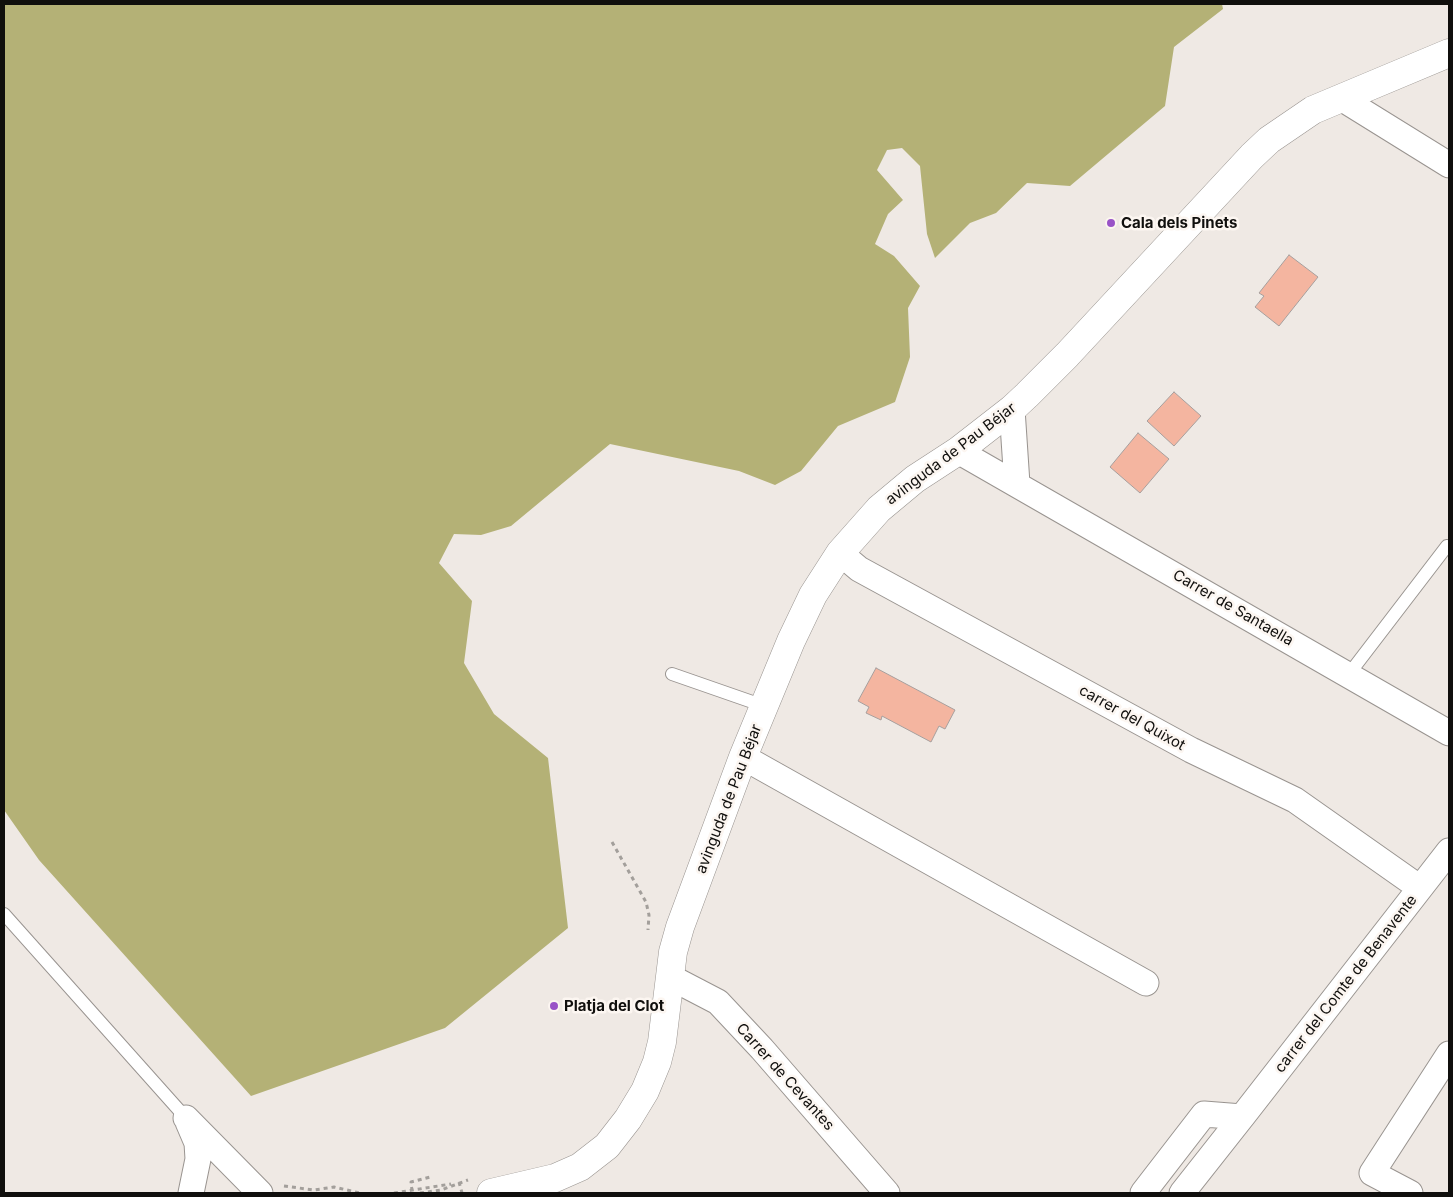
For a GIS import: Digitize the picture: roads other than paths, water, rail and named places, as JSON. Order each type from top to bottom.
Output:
[{"type":"street","name":"avinguda de Pau Béjar","points":[[492,1193],[529,1185],[568,1173],[594,1157],[618,1133],[645,1091],[657,1062],[662,1042],[673,952],[680,927],[743,757],[798,625],[813,595],[840,553],[879,509],[915,479],[958,451],[1012,410],[1067,355],[1252,156],[1286,127],[1313,110],[1449,53]]},
{"type":"street","points":[[1341,98],[1449,165]]},
{"type":"street","points":[[1012,410],[1017,484]]},
{"type":"street","name":"Carrer de Santaella","points":[[958,451],[1449,733]]},
{"type":"street","name":"carrer del Quixot","points":[[840,553],[859,569],[1191,750],[1295,800],[1420,888]]},
{"type":"street","points":[[743,757],[1146,983]]},
{"type":"street","name":"carrer del Comte de Benavente","points":[[1182,1193],[1449,851]]},
{"type":"street","name":"Carrer de Cevantes","points":[[670,977],[718,1002],[762,1049],[887,1193]]},
{"type":"street","points":[[1410,1193],[1372,1173],[1449,1054]]},
{"type":"street","points":[[1143,1193],[1204,1114],[1242,1117]]},
{"type":"street","points":[[186,1118],[258,1191]]},
{"type":"street","points":[[186,1118],[197,1143],[196,1174],[191,1193]]},
{"type":"lane","points":[[1349,674],[1447,546]]},
{"type":"lane","points":[[672,674],[764,706]]},
{"type":"lane","points":[[4,914],[186,1118]]},
{"type":"place","name":"Cala dels Pinets","points":[[1111,223]]},
{"type":"place","name":"Platja del Clot","points":[[554,1006]]}]
